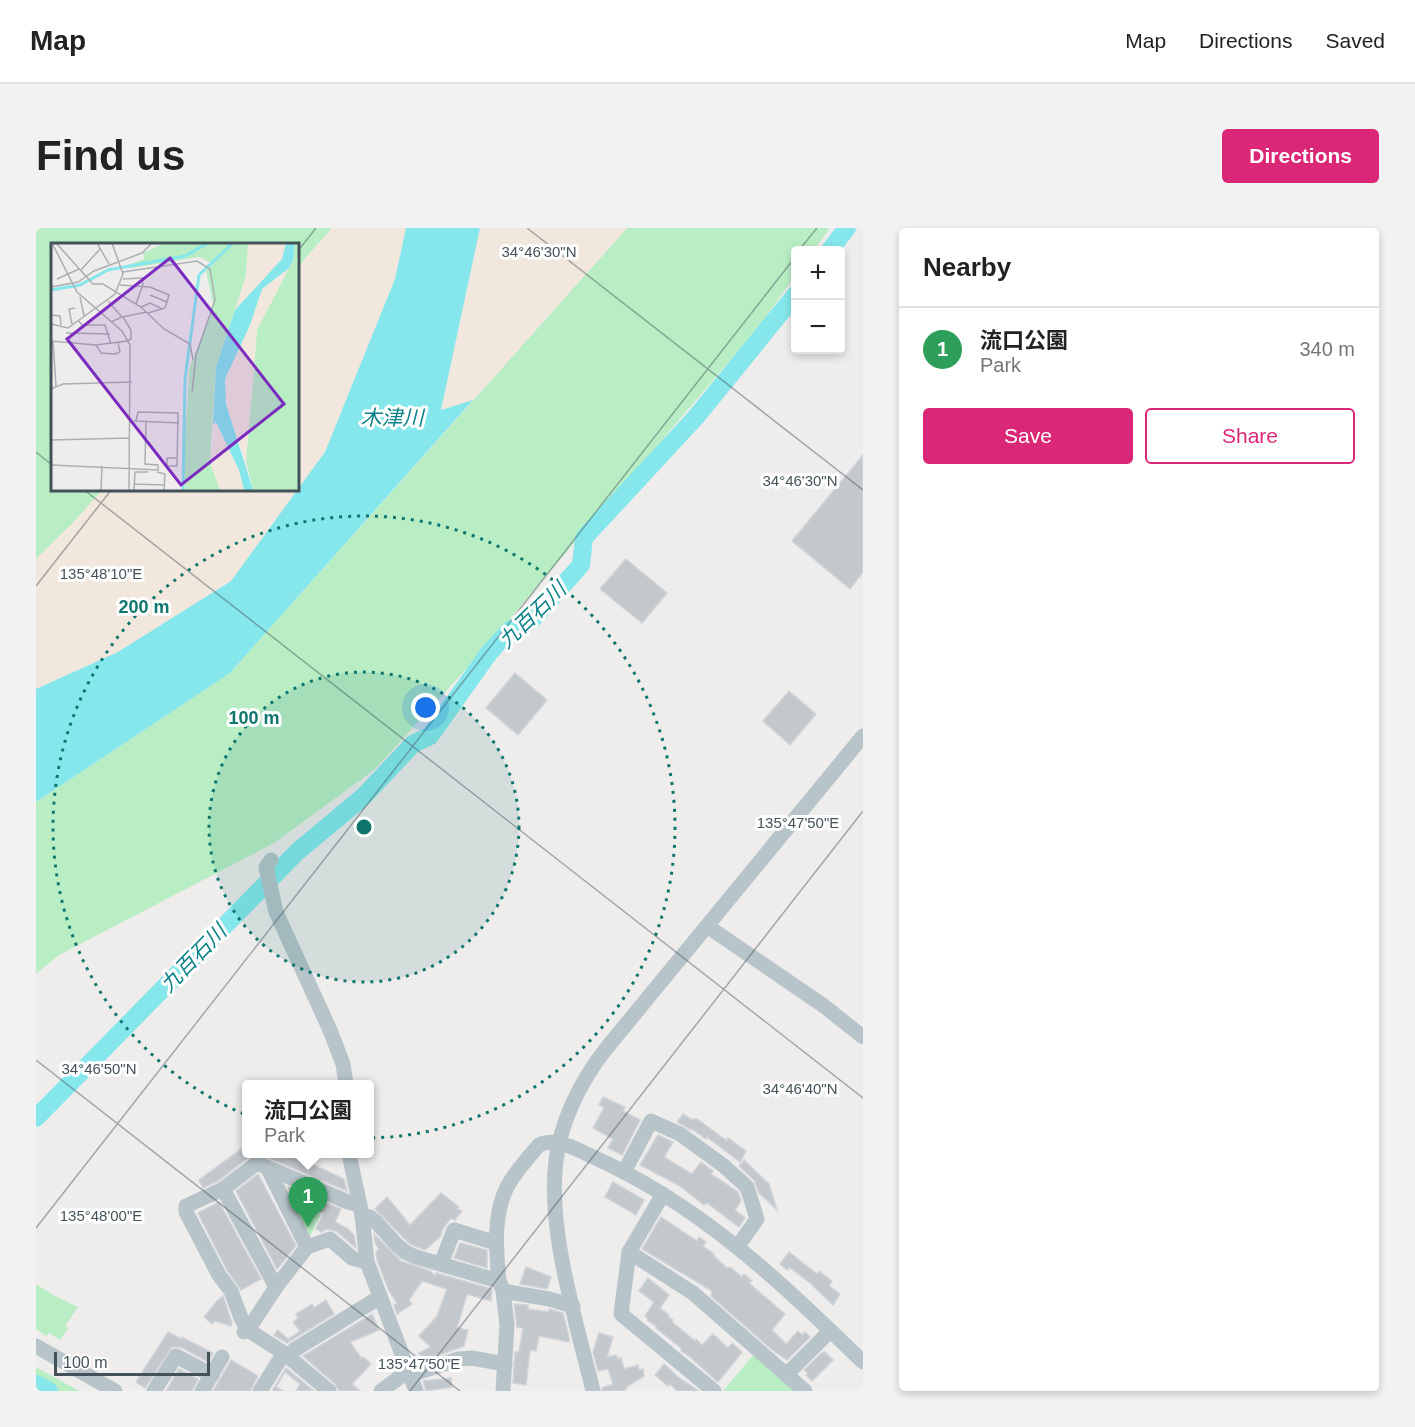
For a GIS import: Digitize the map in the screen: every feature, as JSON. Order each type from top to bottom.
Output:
[{"type":"street","points":[[593,1391],[573,1306],[556,1217],[554,1187],[559,1144],[578,1094],[594,1064],[863,736]]},
{"type":"street","points":[[268,863],[276,912],[333,1039],[343,1064],[345,1080]]},
{"type":"street","points":[[707,926],[824,1006],[863,1037]]},
{"type":"street","points":[[624,1172],[651,1121],[680,1134],[724,1166],[747,1187],[757,1219],[738,1246]]},
{"type":"street","points":[[503,1391],[507,1325],[496,1243],[502,1199],[508,1185],[539,1145],[545,1142],[585,1153],[663,1194],[738,1246],[784,1286],[863,1362]]},
{"type":"street","points":[[350,1158],[361,1210],[367,1262],[416,1391]]},
{"type":"street","points":[[329,1391],[286,1354],[246,1331],[231,1291],[219,1275],[186,1212],[186,1206],[223,1189],[257,1163],[348,1202],[375,1221],[405,1252],[416,1257],[501,1286],[573,1306]]},
{"type":"street","points":[[267,1167],[307,1247]]},
{"type":"street","points":[[223,1189],[276,1287]]},
{"type":"street","points":[[663,1194],[629,1252],[621,1314],[714,1391]]},
{"type":"street","points":[[441,1264],[454,1230],[496,1243]]},
{"type":"street","points":[[246,1331],[307,1247],[330,1239],[352,1258],[367,1262]]},
{"type":"street","points":[[629,1252],[693,1293],[805,1391]]},
{"type":"street","points":[[260,1391],[286,1354],[380,1297]]},
{"type":"street","points":[[786,1375],[830,1330]]},
{"type":"street","points":[[36,1346],[115,1391]]},
{"type":"street","points":[[154,1391],[176,1356],[212,1375]]},
{"type":"street","points":[[202,1391],[222,1357]]},
{"type":"street","points":[[381,1391],[409,1373],[459,1359],[472,1358],[504,1364]]},
{"type":"green space","points":[[36,228],[332,228],[298,267],[298,243],[51,243],[51,490],[102,490],[36,559]]},
{"type":"green space","points":[[627,228],[830,228],[817,246],[791,246],[791,282],[760,325],[478,656],[374,770],[274,843],[59,955],[36,974],[36,802],[230,673]]},
{"type":"green space","points":[[287,1198],[321,1215],[308,1240]]},
{"type":"green space","points":[[36,1284],[78,1307],[65,1326],[68,1328],[60,1340],[49,1333],[46,1336],[36,1329]]},
{"type":"green space","points":[[755,1353],[798,1391],[723,1391]]},
{"type":"green space","points":[[36,1367],[79,1391],[36,1391]]},
{"type":"sand","points":[[332,228],[406,228],[395,279],[325,452],[298,489],[298,267]]},
{"type":"sand","points":[[480,228],[627,228],[473,400],[441,410]]},
{"type":"sand","points":[[102,490],[297,490],[231,581],[118,652],[36,689],[36,559]]},
{"type":"water","name":"木津川","points":[[406,228],[480,228],[441,410],[473,400],[230,673],[36,802],[36,689],[118,652],[231,581],[325,452],[395,279]]},
{"type":"building","points":[[863,455],[863,572],[850,589],[792,541]]},
{"type":"building","points":[[626,559],[667,593],[642,623],[600,589]]},
{"type":"building","points":[[515,673],[547,700],[518,735],[486,708]]},
{"type":"building","points":[[789,691],[816,714],[790,745],[763,721]]},
{"type":"building","points":[[603,1097],[625,1107],[623,1111],[640,1120],[622,1155],[608,1148],[613,1139],[593,1128],[604,1108],[599,1105]]},
{"type":"building","points":[[683,1114],[691,1119],[697,1119],[727,1141],[728,1138],[746,1151],[740,1162],[707,1137],[706,1139],[677,1122]]},
{"type":"building","points":[[658,1135],[673,1142],[664,1157],[692,1174],[701,1162],[713,1171],[711,1174],[738,1192],[741,1201],[735,1210],[745,1218],[739,1227],[707,1203],[704,1205],[680,1186],[640,1165]]},
{"type":"building","points":[[242,1148],[242,1158],[248,1158],[218,1181],[203,1188],[199,1180]]},
{"type":"building","points":[[269,1158],[299,1158],[344,1179],[347,1191]]},
{"type":"building","points":[[744,1160],[769,1184],[777,1210],[759,1193],[754,1180],[739,1166]]},
{"type":"building","points":[[258,1174],[296,1246],[277,1269],[236,1191]]},
{"type":"building","points":[[613,1182],[644,1200],[636,1215],[605,1197]]},
{"type":"building","points":[[288,1187],[341,1209],[335,1222],[347,1228],[354,1235],[356,1248],[336,1231],[326,1229],[322,1232],[316,1229],[324,1213],[296,1201],[297,1199],[293,1197]]},
{"type":"building","points":[[441,1193],[462,1211],[455,1220],[451,1218],[442,1230],[441,1236],[425,1250],[410,1244],[375,1209],[387,1197],[410,1225]]},
{"type":"building","points":[[219,1202],[261,1279],[241,1290],[227,1270],[198,1213]]},
{"type":"building","points":[[661,1217],[697,1241],[699,1237],[706,1242],[703,1246],[727,1268],[730,1267],[742,1277],[744,1274],[752,1281],[749,1283],[785,1314],[772,1330],[786,1344],[798,1331],[802,1335],[805,1332],[810,1337],[787,1360],[771,1349],[711,1296],[712,1291],[642,1249]]},
{"type":"building","points":[[374,1234],[401,1261],[430,1271],[435,1276],[436,1273],[492,1289],[491,1301],[467,1294],[457,1328],[468,1330],[464,1346],[423,1361],[419,1353],[431,1347],[419,1336],[437,1316],[447,1289],[422,1281],[409,1300],[412,1304],[397,1314],[394,1305],[397,1303],[389,1291],[377,1260],[376,1252],[379,1249],[375,1243]]},
{"type":"building","points":[[460,1243],[487,1250],[487,1268],[454,1258]]},
{"type":"building","points":[[789,1252],[817,1274],[819,1271],[832,1281],[829,1286],[840,1294],[833,1305],[810,1283],[789,1267],[788,1270],[780,1264]]},
{"type":"building","points":[[526,1267],[551,1277],[547,1289],[520,1284]]},
{"type":"building","points":[[648,1278],[669,1295],[660,1308],[669,1315],[672,1322],[695,1341],[696,1339],[702,1345],[713,1334],[728,1348],[732,1343],[742,1352],[718,1382],[647,1320],[645,1316],[654,1302],[639,1291]]},
{"type":"building","points":[[223,1296],[231,1326],[215,1321],[212,1324],[204,1317]]},
{"type":"building","points":[[326,1300],[334,1314],[287,1343],[274,1335],[278,1330],[288,1339],[300,1331],[293,1322],[298,1318],[296,1314],[312,1304],[314,1308]]},
{"type":"building","points":[[514,1304],[528,1305],[528,1309],[549,1312],[549,1309],[563,1313],[569,1337],[569,1342],[539,1336],[536,1351],[530,1350],[526,1385],[513,1383],[515,1352],[519,1352],[523,1328],[517,1327]]},
{"type":"building","points":[[372,1314],[379,1330],[350,1342],[362,1359],[363,1357],[371,1364],[352,1384],[360,1391],[339,1391],[335,1384],[303,1356]]},
{"type":"building","points":[[168,1332],[213,1353],[208,1362],[181,1347],[172,1347],[145,1388],[136,1382]]},
{"type":"building","points":[[599,1333],[613,1337],[607,1357],[616,1355],[618,1359],[621,1358],[624,1369],[638,1365],[639,1370],[643,1369],[644,1376],[624,1391],[602,1391],[602,1388],[613,1384],[608,1369],[598,1371],[593,1352]]},
{"type":"building","points":[[825,1352],[833,1360],[812,1381],[804,1370]]},
{"type":"building","points":[[231,1360],[258,1376],[250,1391],[213,1391]]},
{"type":"building","points":[[664,1364],[699,1391],[677,1391],[670,1384],[668,1386],[655,1375]]},
{"type":"building","points":[[286,1368],[314,1391],[296,1391],[300,1384],[285,1372],[276,1387],[283,1391],[272,1391]]},
{"type":"building","points":[[179,1369],[198,1379],[192,1391],[166,1391]]},
{"type":"building","points":[[451,1378],[452,1387],[426,1391],[423,1381]]},
{"type":"waterway","name":"九百石川","points":[[833,246],[847,228]]},
{"type":"waterway","name":"九百石川","points":[[36,1118],[297,852],[364,796],[413,744],[430,736],[489,653],[511,629],[532,620],[581,565],[584,538],[696,417],[791,300]]},
{"type":"waterway","points":[[36,1384],[49,1391]]},
{"type":"place","name":"流口公園","points":[[308,1227]]}]
